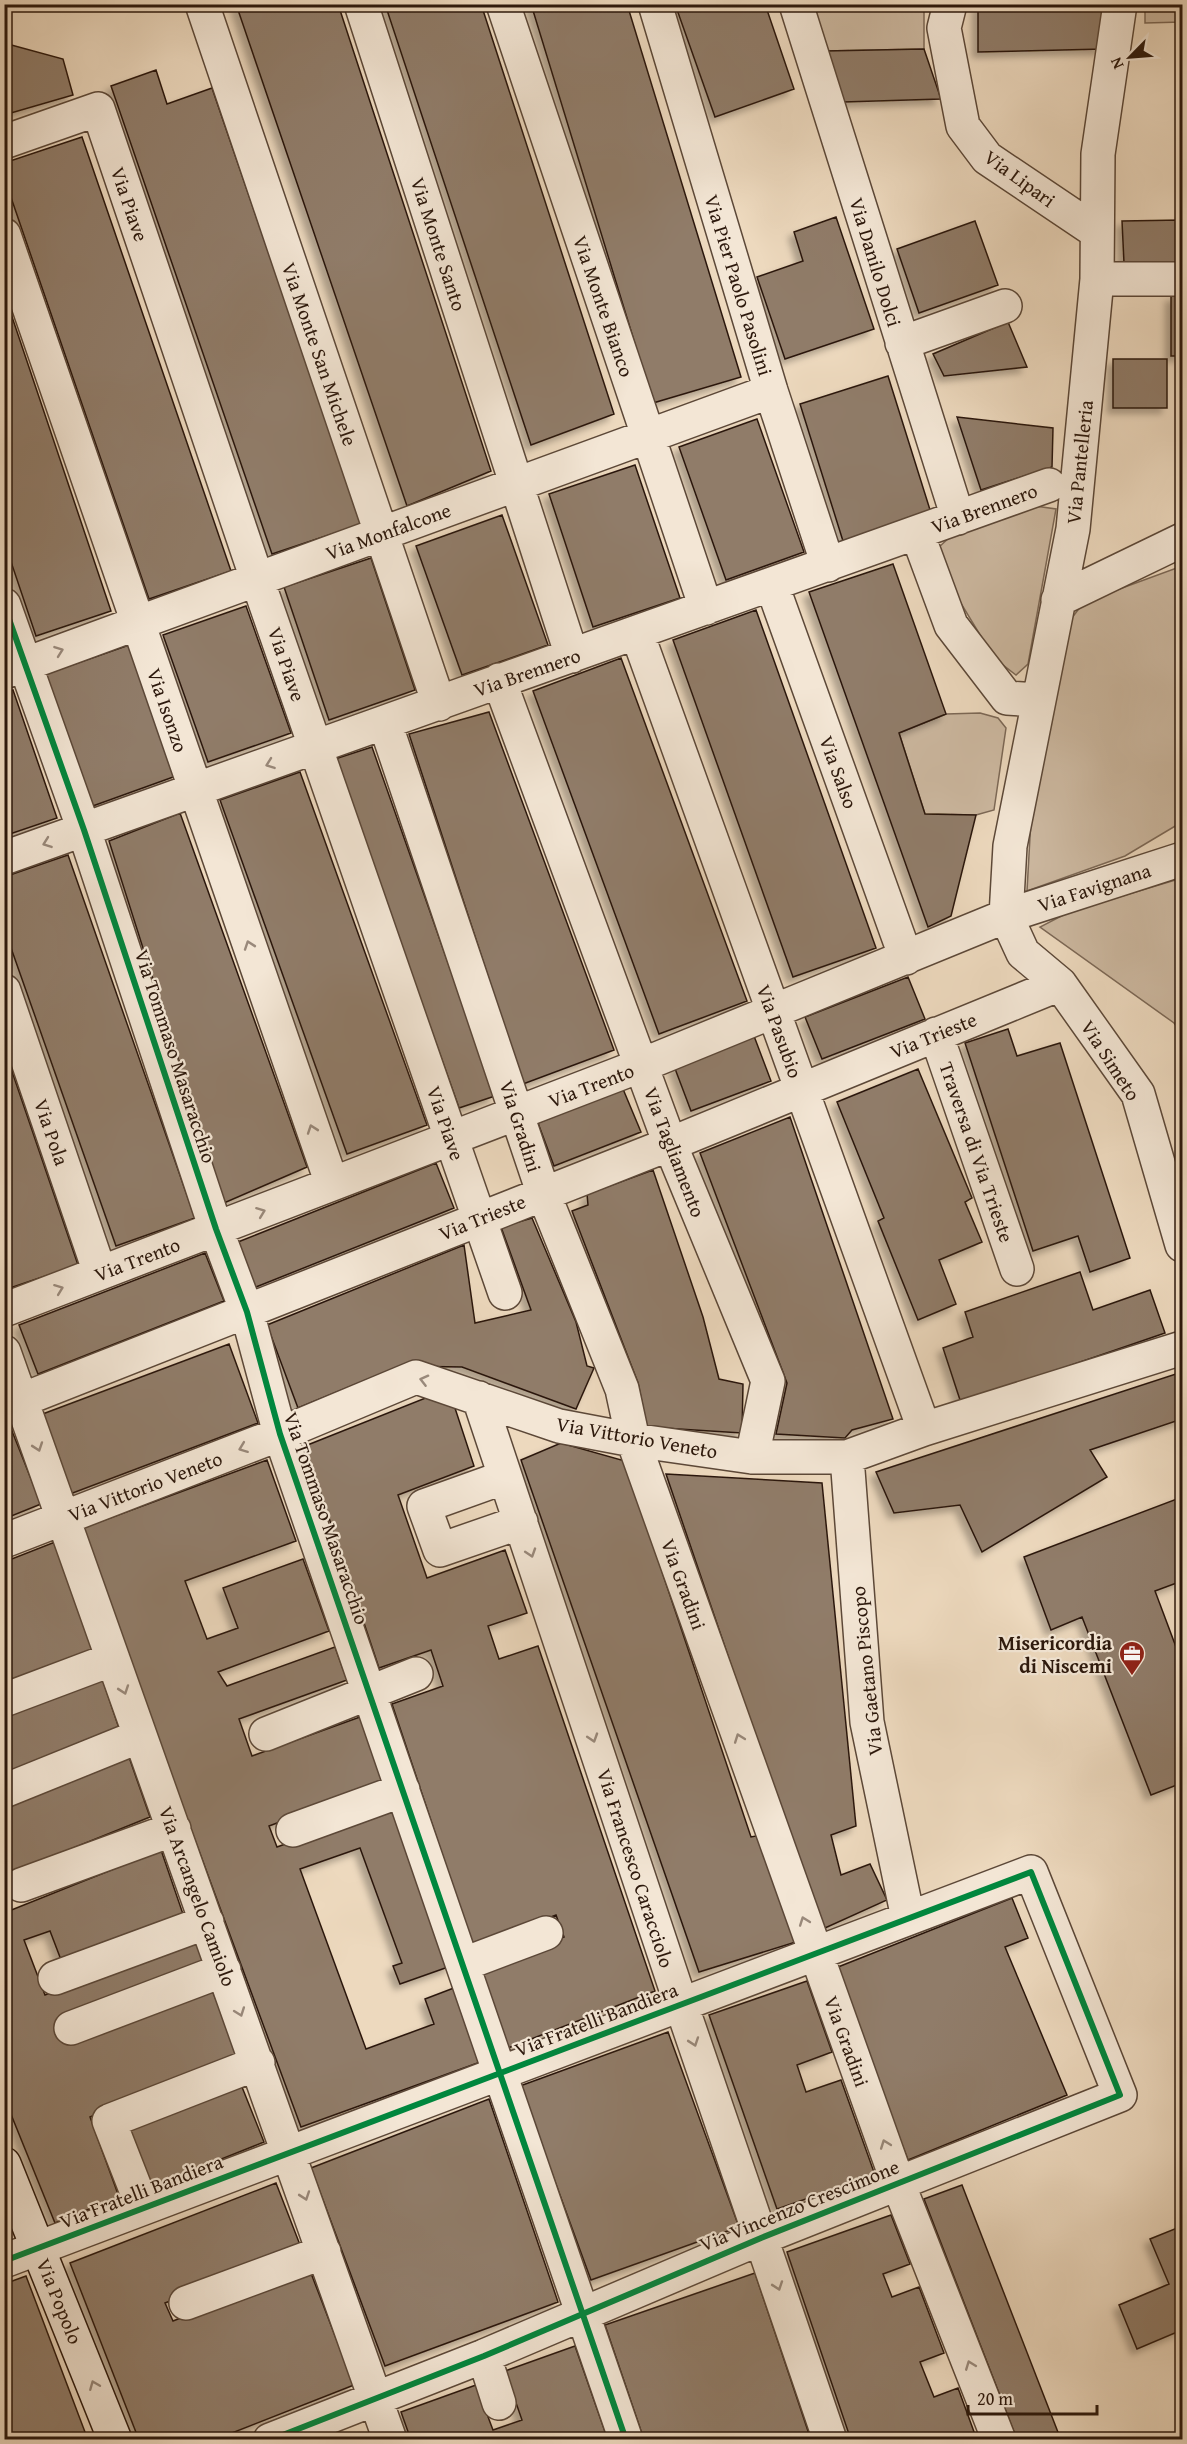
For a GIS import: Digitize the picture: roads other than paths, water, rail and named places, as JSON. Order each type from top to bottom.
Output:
[{"type":"street","name":"Via Monte San Michele","points":[[202,4],[439,704]]},
{"type":"street","name":"Via Monte Santo","points":[[361,4],[572,656]]},
{"type":"street","name":"Via Monte Bianco","points":[[502,4],[706,608]]},
{"type":"street","name":"Via Pier Paolo Pasolini","points":[[655,4],[771,391],[828,565]]},
{"type":"street","name":"Via Danilo Dolci","points":[[796,4],[958,518]]},
{"type":"street","name":"Via Lipari","points":[[950,4],[944,28],[963,126],[987,158],[1097,232]]},
{"type":"street","name":"Via Pantelleria","points":[[1006,916],[1010,846],[1037,700],[1073,529],[1097,279],[1098,154],[1120,4]]},
{"type":"street","name":"Via Piave","points":[[4,142],[98,109],[257,579],[505,1293]]},
{"type":"street","name":"Via Isonzo","points":[[4,235],[332,1184]]},
{"type":"street","points":[[1097,279],[1182,279]]},
{"type":"street","points":[[902,343],[1005,306]]},
{"type":"street","name":"Via Monfalcone","points":[[15,668],[771,391]]},
{"type":"street","name":"Via Brennero","points":[[4,858],[1049,485]]},
{"type":"street","points":[[917,533],[951,625],[1007,698],[1037,700]]},
{"type":"street","points":[[1058,600],[1182,540]]},
{"type":"street","name":"Via Salso","points":[[772,585],[906,958]]},
{"type":"street","name":"Via Tommaso Masaracchio","points":[[4,605],[15,668],[84,830],[216,1229],[247,1312],[280,1434],[626,2439]]},
{"type":"street","name":"Via Pasubio","points":[[637,633],[924,1429]]},
{"type":"street","name":"Via Tagliamento","points":[[499,680],[670,1144],[768,1381],[752,1456]]},
{"type":"street","name":"Via Gradini","points":[[385,723],[543,1192],[622,1389],[633,1440],[815,1953],[898,2183],[999,2439]]},
{"type":"street","name":"Via Favignana","points":[[1006,916],[1182,859]]},
{"type":"street","name":"Via Trento","points":[[4,1310],[642,1065],[1006,916]]},
{"type":"street","name":"Via Simeto","points":[[1006,916],[1023,953],[1059,984],[1138,1094],[1182,1245]]},
{"type":"street","name":"Via Trieste","points":[[13,1404],[543,1192],[670,1144],[1059,984]]},
{"type":"street","name":"Via Pola","points":[[4,991],[100,1274]]},
{"type":"street","name":"Traversa di Via Trieste","points":[[936,1034],[1017,1269]]},
{"type":"street","name":"Via Vittorio Veneto","points":[[4,1541],[280,1434],[416,1377],[559,1426],[633,1440],[752,1456],[847,1457],[924,1429],[1182,1348]]},
{"type":"street","name":"Via Arcangelo Camiolo","points":[[4,1352],[13,1404],[63,1518],[390,2439]]},
{"type":"street","name":"Via Francesco Caracciolo","points":[[479,1398],[681,2004],[830,2439]]},
{"type":"street","name":"Via Gaetano Piscopo","points":[[847,1457],[867,1722],[908,1918]]},
{"type":"street","points":[[505,1477],[424,1506],[440,1550],[521,1522]]},
{"type":"street","points":[[4,1700],[113,1659]]},
{"type":"street","points":[[266,1734],[416,1674]]},
{"type":"street","points":[[4,1791],[140,1736]]},
{"type":"street","points":[[293,1830],[403,1790]]},
{"type":"street","points":[[21,1885],[174,1829]]},
{"type":"street","name":"Via Fratelli Bandiera","points":[[4,2261],[1031,1872]]},
{"type":"street","name":"Via Vincenzo Crescimone","points":[[270,2439],[484,2356],[761,2238],[1120,2095],[1031,1872]]},
{"type":"street","points":[[55,1978],[207,1922]]},
{"type":"street","points":[[464,1964],[546,1933]]},
{"type":"street","points":[[71,2028],[224,1970]]},
{"type":"street","points":[[143,2208],[109,2121],[258,2063]]},
{"type":"street","name":"Via Popolo","points":[[4,2164],[115,2439]]},
{"type":"street","points":[[186,2303],[324,2252]]},
{"type":"street","points":[[484,2356],[499,2403]]},
{"type":"place","name":"Misericordia di Niscemi","points":[[1132,1677]]}]
